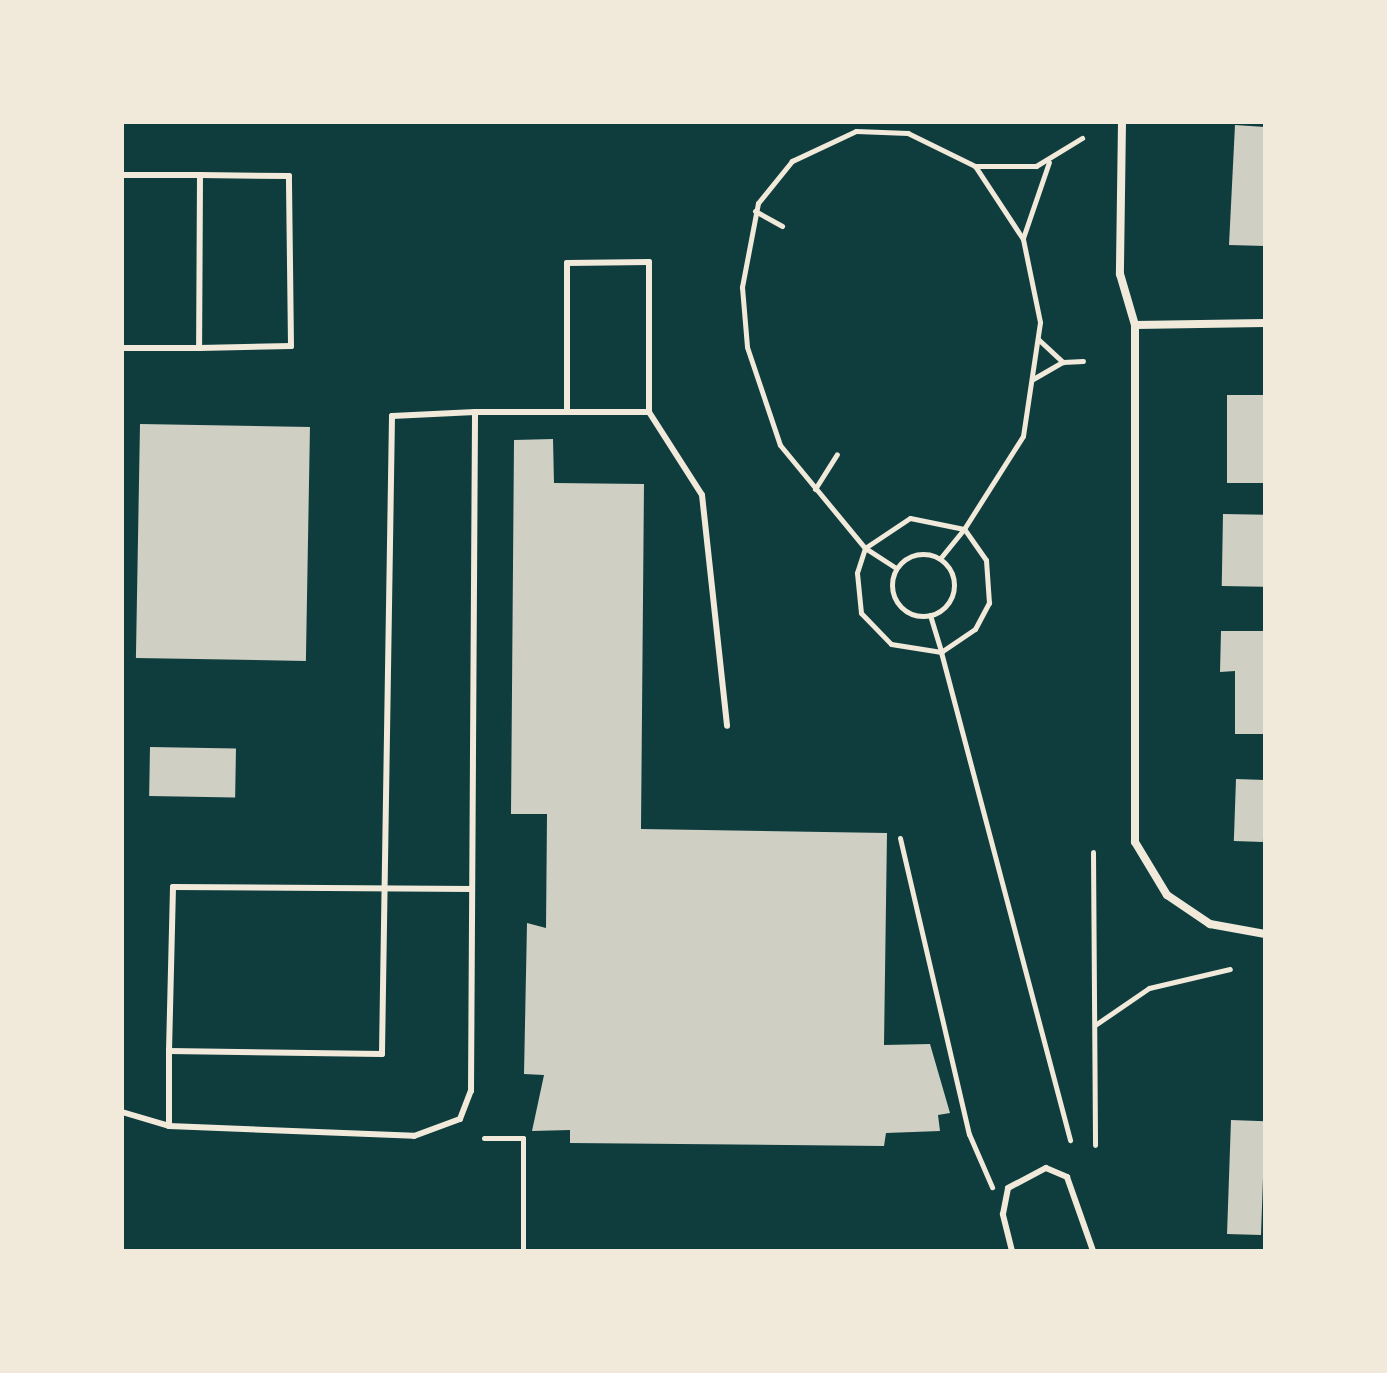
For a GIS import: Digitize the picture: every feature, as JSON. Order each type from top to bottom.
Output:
[{"type":"street","points":[[1122,122],[1120,274],[1135,325],[1135,842],[1167,895],[1210,924],[1265,934]]},
{"type":"street","points":[[1135,325],[1265,323]]},
{"type":"lane","points":[[122,175],[289,176],[291,346],[122,348]]},
{"type":"lane","points":[[199,348],[200,175]]},
{"type":"lane","points":[[567,412],[567,263],[649,262],[649,412],[702,495],[727,726]]},
{"type":"lane","points":[[122,1112],[169,1126],[414,1136],[460,1119],[471,1091],[475,412]]},
{"type":"lane","points":[[169,1051],[382,1054],[392,416],[475,412],[649,412]]},
{"type":"lane","points":[[169,1126],[173,887],[472,889]]},
{"type":"lane","points":[[1012,1251],[1003,1214],[1008,1188],[1025,1174],[1057,1173],[1067,1177],[1081,1205],[1093,1251]]},
{"type":"path","points":[[896,568],[865,548],[780,445],[747,347],[742,287],[755,211],[792,161],[856,131],[908,133],[975,166],[1012,171],[1049,161],[1082,138]]},
{"type":"path","points":[[1023,239],[1049,161]]},
{"type":"path","points":[[940,559],[1000,484],[1023,436],[1038,339],[1023,239],[975,166]]},
{"type":"path","points":[[755,211],[782,226]]},
{"type":"path","points":[[1038,339],[1063,362]]},
{"type":"path","points":[[1032,379],[1063,362],[1083,361]]},
{"type":"path","points":[[815,489],[837,454]]},
{"type":"path","points":[[910,518],[964,529],[986,560],[989,603],[975,629],[941,652],[891,644],[861,613],[857,573],[865,548],[910,518]]},
{"type":"path","points":[[896,568],[921,554],[940,559],[952,575],[952,595],[930,615]]},
{"type":"path","points":[[896,568],[898,603],[930,615]]},
{"type":"path","points":[[930,615],[1070,1140]]},
{"type":"path","points":[[900,838],[969,1134],[1003,1214]]},
{"type":"path","points":[[1093,852],[1095,1145]]},
{"type":"path","points":[[1095,1025],[1149,988],[1230,969]]},
{"type":"path","points":[[484,1138],[523,1138],[523,1251]]},
{"type":"building","points":[[1235,125],[1265,127],[1265,246],[1229,245]]},
{"type":"building","points":[[1227,395],[1265,395],[1265,483],[1227,483]]},
{"type":"building","points":[[140,424],[310,427],[306,661],[136,658]]},
{"type":"building","points":[[553,439],[554,483],[644,484],[641,829],[887,833],[884,1045],[930,1044],[950,1113],[938,1115],[940,1131],[886,1133],[884,1146],[570,1143],[570,1130],[532,1131],[544,1075],[524,1074],[527,923],[546,928],[547,814],[511,814],[514,440]]},
{"type":"building","points":[[1223,514],[1265,515],[1264,587],[1222,586]]},
{"type":"building","points":[[1221,631],[1265,631],[1265,734],[1235,734],[1235,671],[1220,672]]},
{"type":"building","points":[[150,747],[236,749],[235,797],[149,796]]},
{"type":"building","points":[[1236,779],[1265,780],[1263,842],[1234,841]]},
{"type":"building","points":[[1231,1120],[1265,1121],[1261,1235],[1227,1234]]}]
